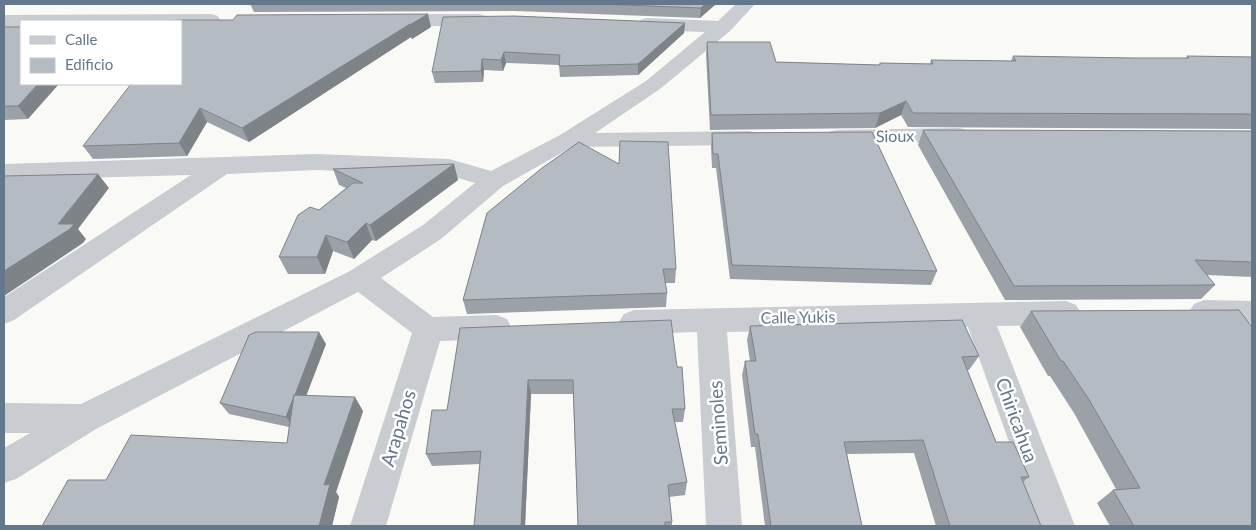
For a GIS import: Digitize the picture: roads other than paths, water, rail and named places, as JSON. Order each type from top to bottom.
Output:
[{"type":"street","points":[[4,467],[84,419],[360,278],[432,232],[494,180],[568,140],[654,86],[723,27],[746,4]]},
{"type":"street","points":[[182,20],[230,20]]},
{"type":"street","points":[[377,20],[495,20]]},
{"type":"street","points":[[4,21],[20,21]]},
{"type":"street","points":[[634,24],[723,27]]},
{"type":"street","name":"Sioux","points":[[816,137],[984,135]]},
{"type":"street","points":[[568,140],[766,138]]},
{"type":"street","points":[[4,172],[316,162],[449,167],[494,180]]},
{"type":"street","points":[[4,312],[221,166]]},
{"type":"street","points":[[360,278],[428,329],[526,326]]},
{"type":"street","points":[[1178,312],[1251,314]]},
{"type":"street","name":"Calle Yukis","points":[[604,323],[711,319],[1088,313]]},
{"type":"street","name":"Chiricahua","points":[[978,314],[1057,526]]},
{"type":"street","name":"Seminoles","points":[[711,319],[724,526]]},
{"type":"street","name":"Arapahos","points":[[368,526],[428,329]]},
{"type":"street","points":[[4,418],[84,419]]}]
